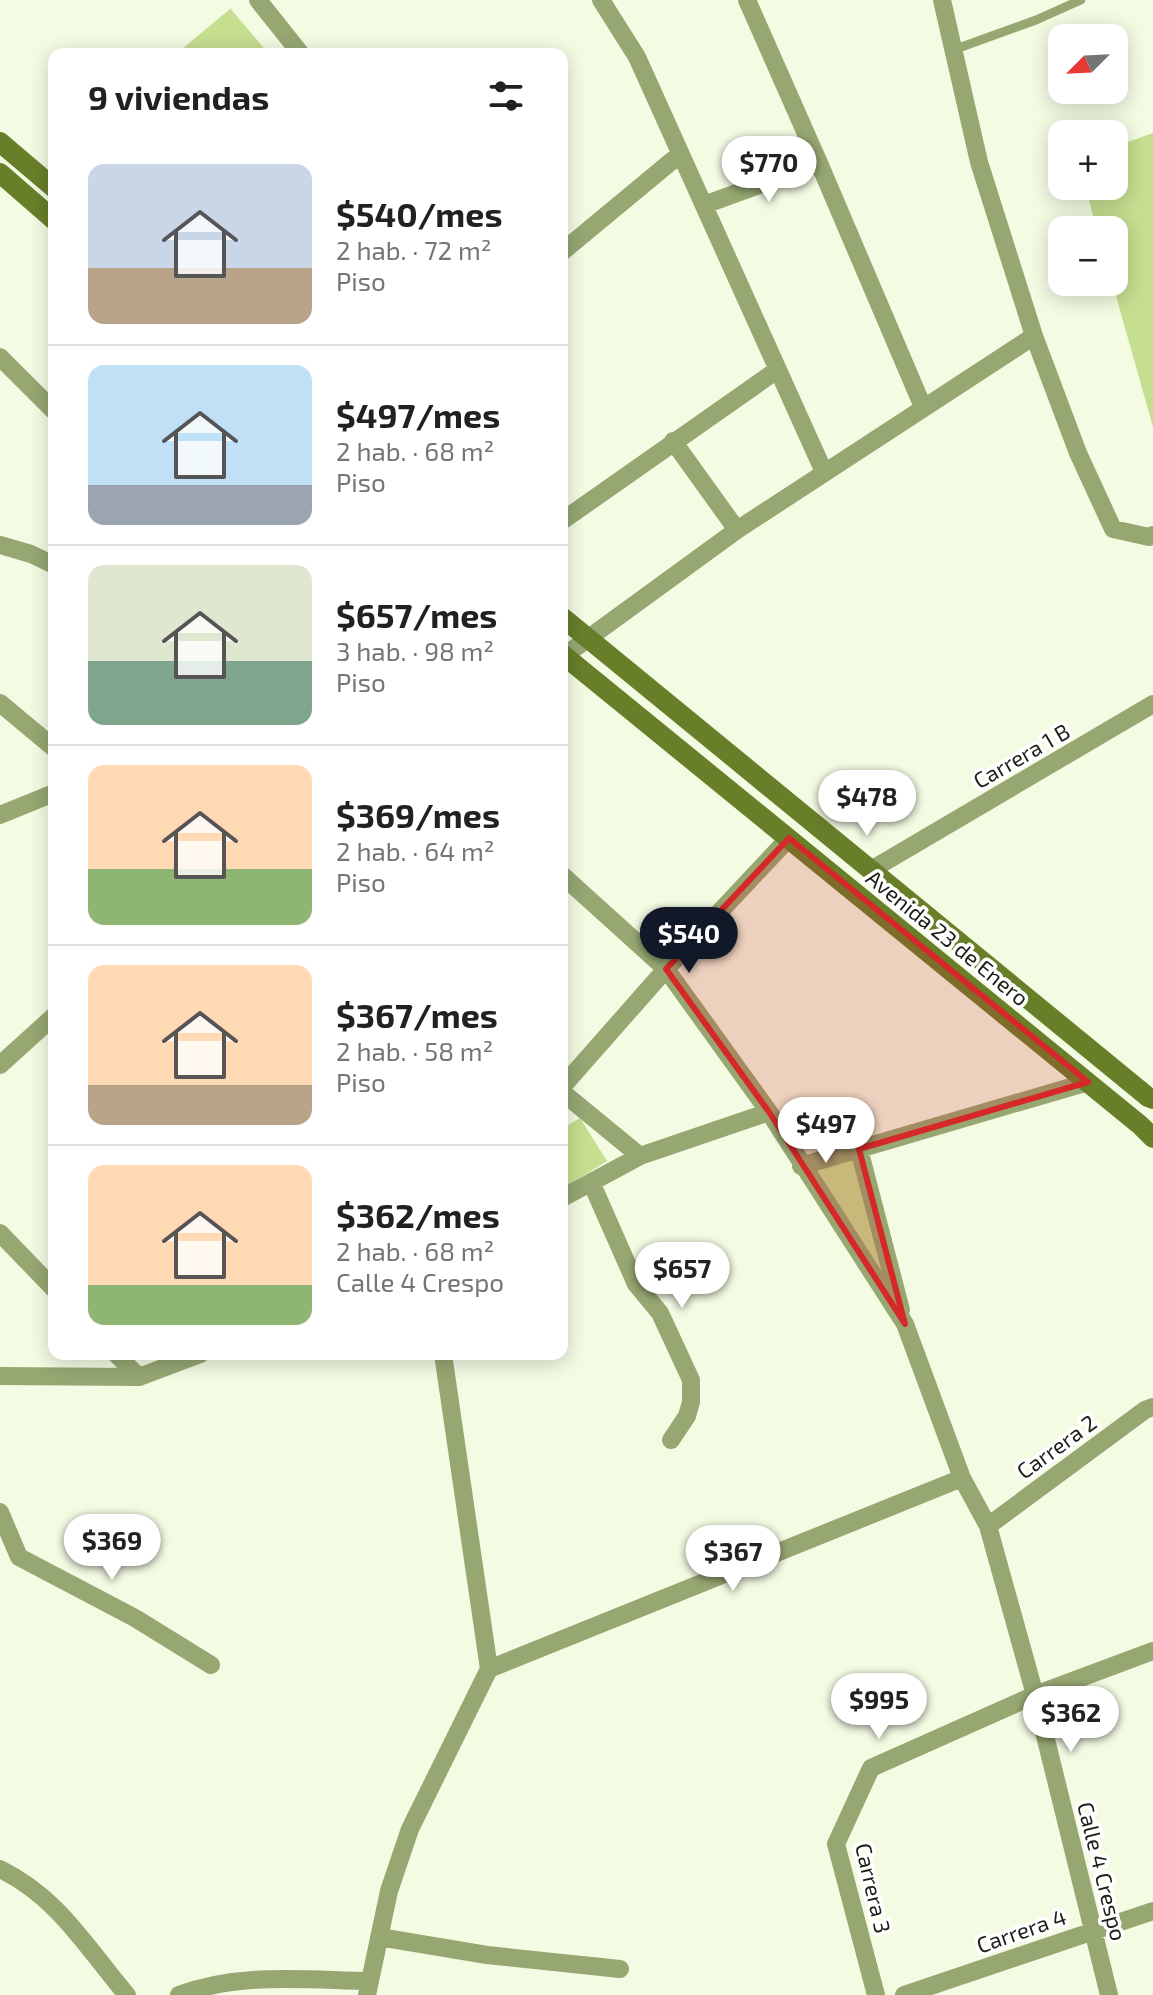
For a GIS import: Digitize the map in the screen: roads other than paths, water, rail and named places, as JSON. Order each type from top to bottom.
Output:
[{"type":"main road","points":[[0,142],[48,183]]},
{"type":"main road","points":[[0,173],[48,215]]},
{"type":"main road","name":"Avenida 23 de Enero","points":[[568,622],[1153,1099]]},
{"type":"main road","name":"Avenida 23 de Enero","points":[[568,659],[1153,1138]]},
{"type":"street","points":[[258,0],[296,48]]},
{"type":"street","points":[[601,0],[637,57],[824,472]]},
{"type":"street","points":[[747,0],[923,407]]},
{"type":"street","points":[[942,0],[979,162],[1034,336],[1078,453],[1113,529],[1149,537],[1153,535]]},
{"type":"street","points":[[568,247],[679,155]]},
{"type":"street","points":[[704,205],[819,163]]},
{"type":"street","points":[[568,651],[737,530],[1034,336]]},
{"type":"street","points":[[0,357],[48,405]]},
{"type":"street","points":[[568,517],[777,370]]},
{"type":"street","points":[[673,441],[737,530]]},
{"type":"street","points":[[0,545],[48,562]]},
{"type":"street","points":[[0,703],[48,743]]},
{"type":"street","name":"Carrera 1 B","points":[[871,870],[1153,704]]},
{"type":"street","points":[[0,815],[48,795]]},
{"type":"street","points":[[568,1082],[666,969],[789,838]]},
{"type":"street","points":[[568,880],[666,969],[769,1112],[905,1324]]},
{"type":"street","points":[[0,1065],[48,1021]]},
{"type":"street","points":[[801,1166],[1088,1082]]},
{"type":"street","points":[[568,1094],[640,1156]]},
{"type":"street","points":[[568,1195],[640,1156],[769,1112]]},
{"type":"street","points":[[859,1149],[905,1324]]},
{"type":"street","points":[[591,1182],[636,1284],[660,1313],[691,1380],[691,1402],[687,1416],[671,1440]]},
{"type":"street","points":[[0,1233],[48,1283]]},
{"type":"street","name":"Calle 4 Crespo","points":[[905,1324],[962,1478],[988,1526],[1035,1695],[1109,1995]]},
{"type":"street","points":[[122,1360],[139,1377]]},
{"type":"street","points":[[0,1376],[139,1377],[184,1360]]},
{"type":"street","points":[[179,1995],[246,1979],[369,1988],[389,1891],[410,1829],[489,1669],[444,1360]]},
{"type":"street","name":"Carrera 2","points":[[988,1526],[1153,1407]]},
{"type":"street","points":[[489,1669],[962,1478]]},
{"type":"street","points":[[0,1512],[19,1557],[135,1618],[211,1665]]},
{"type":"street","name":"Carrera 3","points":[[876,1995],[836,1844],[871,1768],[1035,1695],[1153,1651]]},
{"type":"street","points":[[0,1869],[24,1881],[58,1909],[127,1995]]},
{"type":"street","name":"Carrera 4","points":[[904,1995],[1153,1911]]},
{"type":"street","points":[[379,1937],[487,1955],[620,1969]]},
{"type":"lane","points":[[953,50],[1081,0]]}]
